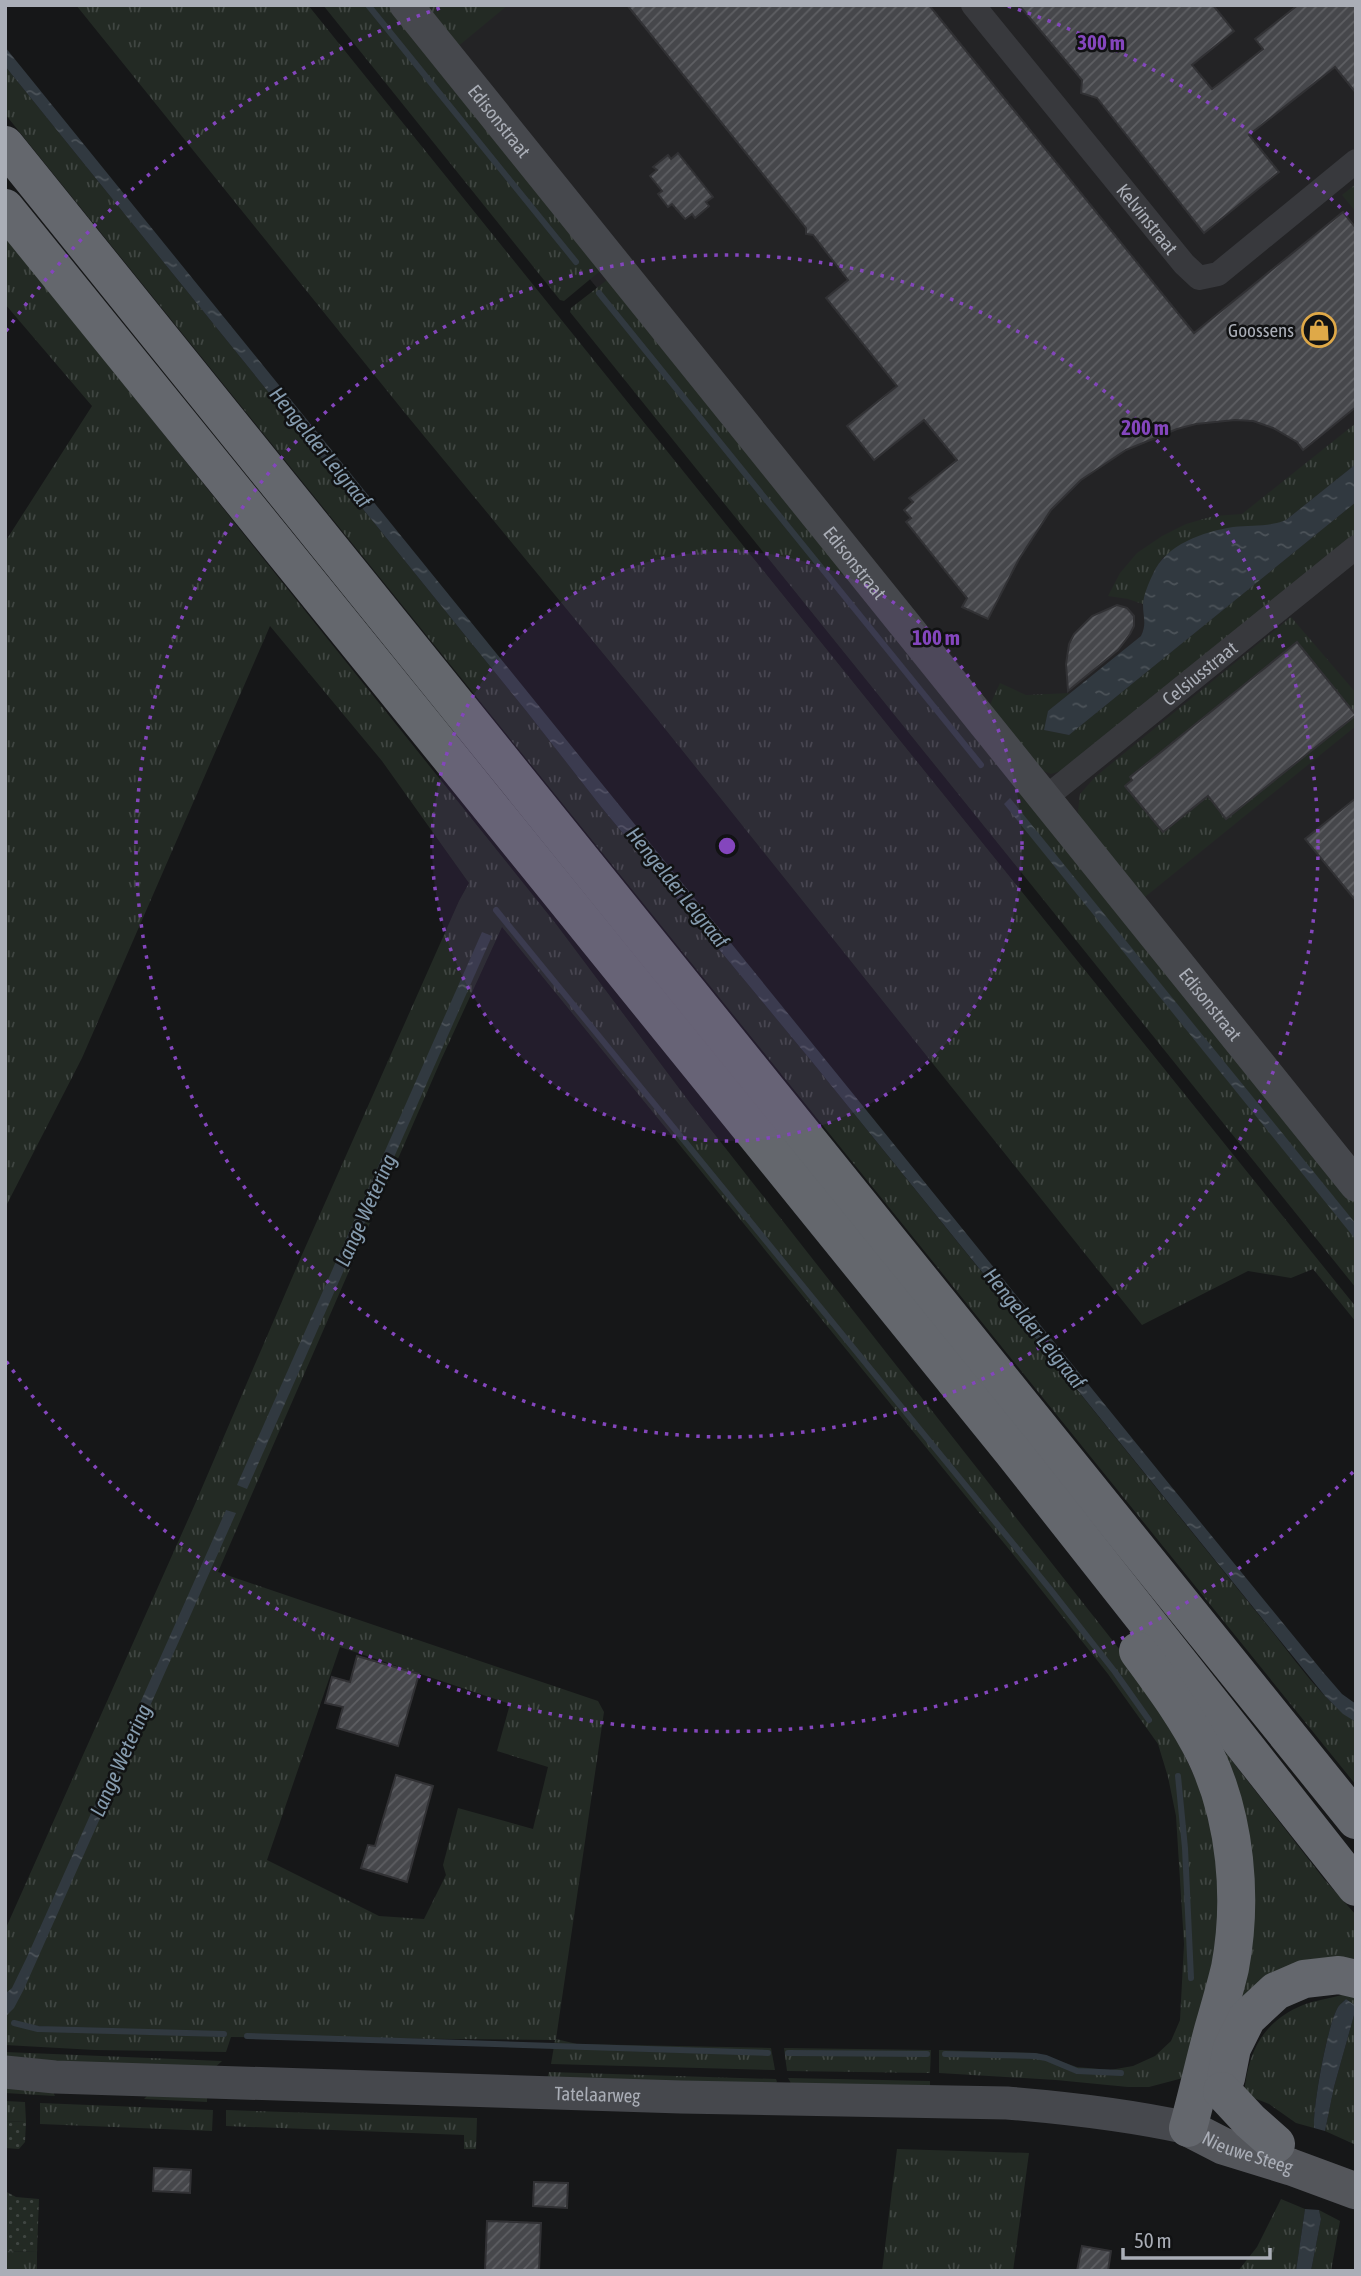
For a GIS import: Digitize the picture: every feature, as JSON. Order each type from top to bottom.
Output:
[{"type":"highway","points":[[5,145],[1356,1820]]},
{"type":"highway","points":[[5,208],[1012,1451],[1356,1887]]},
{"type":"highway","points":[[1012,1451],[1117,1621],[1180,1709],[1206,1755],[1229,1828],[1236,1913],[1230,1968],[1188,2128]]},
{"type":"highway","points":[[1188,2128],[1206,2117],[1220,2099],[1232,2048],[1247,2018],[1276,1991],[1304,1979],[1339,1975],[1356,1979]]},
{"type":"highway","points":[[1222,2091],[1276,2144]]},
{"type":"main road","name":"Nieuwe Steeg","points":[[1188,2128],[1227,2129],[1324,2161],[1356,2175]]},
{"type":"main road","name":"Nieuwe Steeg","points":[[1188,2128],[1223,2146],[1292,2167],[1356,2191]]},
{"type":"street","name":"Edisonstraat","points":[[406,5],[1356,1185]]},
{"type":"street","name":"Kelvinstraat","points":[[973,5],[1184,264],[1199,278],[1218,274],[1356,161]]},
{"type":"street","name":"Celsiusstraat","points":[[1044,799],[1356,547]]},
{"type":"street","name":"Tatelaarweg","points":[[5,2072],[55,2077],[667,2097],[1007,2103],[1059,2107],[1188,2128]]},
{"type":"shaded area","points":[[368,5],[1356,5],[1356,1231],[576,262]]},
{"type":"green space","points":[[76,5],[308,5],[1356,1307],[1356,1322],[1313,1269],[1291,1278],[1248,1271],[1142,1325],[658,720],[405,413]]},
{"type":"green space","points":[[323,5],[389,5],[599,266],[600,271],[564,301],[560,300]]},
{"type":"green space","points":[[422,5],[508,5],[456,48]]},
{"type":"green space","points":[[5,66],[602,808],[813,1063],[1300,1667],[1343,1713],[1356,1722],[1356,1785],[5,114]]},
{"type":"green space","points":[[1356,184],[1356,212],[1342,195]]},
{"type":"green space","points":[[5,236],[556,924],[690,1103],[1159,1702],[1207,1803],[1219,1876],[1215,1973],[1183,2078],[1149,2087],[1128,2087],[939,2073],[939,2050],[1035,2053],[1077,2067],[1110,2070],[1133,2066],[1155,2056],[1171,2041],[1180,2020],[1184,1944],[1176,1816],[1158,1744],[1108,1674],[1012,1553],[502,927],[441,1060],[218,1572],[598,1701],[604,1712],[556,2039],[577,2044],[771,2048],[775,2070],[551,2064],[555,2040],[231,2037],[226,2052],[95,2050],[5,2045],[5,1930],[469,883],[382,761],[270,626],[82,1058],[5,1208],[5,542],[92,406],[5,304]],"holes":[[[340,1647],[510,1704],[497,1751],[548,1767],[533,1829],[458,1808],[443,1865],[446,1875],[424,1919],[379,1916],[267,1860]]]},
{"type":"green space","points":[[607,280],[1356,1202],[1356,1288],[570,312],[571,308]]},
{"type":"green space","points":[[1356,423],[1356,464],[1286,520],[1275,525],[1234,527],[1163,557],[1154,571],[1143,604],[1108,596],[1120,573],[1137,553],[1186,524],[1214,516],[1242,514]]},
{"type":"green space","points":[[1356,502],[1356,534],[1150,699],[1069,768],[1051,774],[1039,769],[989,707],[1000,683],[1026,695],[1070,693],[1048,711],[1045,730],[1069,735]]},
{"type":"green space","points":[[1291,617],[1356,693],[1356,726],[1140,901],[1079,827],[1080,794],[1095,777]]},
{"type":"green space","points":[[1197,1716],[1324,1879],[1356,1915],[1356,1971],[1235,2023],[1237,1972]]},
{"type":"green space","points":[[1345,1994],[1356,1998],[1356,2006],[1346,1999],[1338,2007],[1329,2031],[1314,2128],[1296,2123],[1269,2104],[1244,2094],[1254,2052],[1267,2030],[1277,2020],[1303,2005]]},
{"type":"green space","points":[[1356,2008],[1356,2145],[1325,2131]]},
{"type":"green space","points":[[784,2048],[931,2050],[930,2073],[787,2071]]},
{"type":"green space","points":[[5,2052],[222,2061],[210,2072],[5,2062]]},
{"type":"green space","points":[[549,2072],[776,2079],[777,2082],[771,2087],[546,2082]]},
{"type":"green space","points":[[788,2078],[930,2081],[930,2086],[793,2087]]},
{"type":"green space","points":[[5,2083],[50,2086],[55,2096],[5,2093]]},
{"type":"green space","points":[[153,2090],[207,2096],[207,2102],[144,2099]]},
{"type":"green space","points":[[5,2101],[25,2102],[26,2122],[5,2121]]},
{"type":"green space","points":[[40,2103],[213,2110],[212,2131],[40,2124]]},
{"type":"green space","points":[[226,2110],[477,2118],[476,2149],[464,2149],[464,2135],[226,2126]]},
{"type":"green space","points":[[5,2121],[26,2122],[25,2142],[19,2149],[5,2148]]},
{"type":"green space","points":[[897,2149],[1029,2153],[1013,2271],[882,2271]]},
{"type":"green space","points":[[5,2191],[16,2197],[39,2199],[37,2252],[5,2251]]},
{"type":"green space","points":[[1281,2199],[1305,2209],[1296,2271],[1238,2271],[1257,2247]]},
{"type":"green space","points":[[1319,2210],[1340,2221],[1331,2271],[1311,2271],[1321,2219]]},
{"type":"green space","points":[[5,2234],[6,2251],[37,2252],[37,2271],[5,2271]]},
{"type":"water","name":"Hengelder Leigraaf","points":[[5,47],[1170,1485],[1323,1672],[1342,1694],[1356,1704],[1356,1722],[1343,1714],[1325,1696],[813,1063],[602,808],[5,66]]},
{"type":"water","points":[[1356,464],[1356,502],[1069,735],[1044,730],[1048,711],[1141,636],[1145,593],[1159,564],[1176,547],[1210,532],[1286,520]]},
{"type":"water","points":[[1010,798],[1356,1224],[1356,1240],[1004,804]]},
{"type":"water","name":"Lange Wetering","points":[[482,932],[492,936],[247,1489],[237,1485]]},
{"type":"water","name":"Lange Wetering","points":[[226,1510],[236,1513],[24,1989],[14,2008],[5,2017],[5,1994],[12,1988],[27,1957]]},
{"type":"water","points":[[1346,1999],[1356,2008],[1325,2131],[1314,2128],[1318,2085],[1334,2017],[1338,2007]]},
{"type":"water","points":[[1305,2209],[1319,2210],[1321,2219],[1311,2271],[1296,2271]]},
{"type":"building","points":[[627,5],[929,5],[1194,333],[1343,212],[1356,228],[1356,407],[1303,450],[1297,442],[1273,428],[1253,421],[1235,420],[1177,429],[1126,450],[1081,480],[1051,510],[1019,559],[988,619],[962,607],[967,598],[906,522],[911,518],[904,510],[913,502],[909,498],[957,460],[924,420],[874,460],[847,426],[897,386],[826,298],[848,280],[813,235],[806,234],[806,228]]},
{"type":"building","points":[[1019,5],[1213,5],[1234,31],[1192,65],[1212,89],[1263,49],[1255,39],[1298,5],[1356,5],[1356,93],[1335,67],[1249,135],[1279,172],[1204,233],[1097,98],[1081,93],[1082,80]]},
{"type":"building","points":[[678,153],[713,197],[706,202],[709,206],[695,218],[692,214],[685,219],[672,204],[668,207],[658,194],[662,191],[650,176],[657,170],[653,167],[668,155],[671,159]]},
{"type":"building","points":[[1117,605],[1127,608],[1134,616],[1134,626],[1130,634],[1118,650],[1068,691],[1066,664],[1069,644],[1074,634],[1092,616]]},
{"type":"building","points":[[1297,642],[1356,715],[1226,819],[1208,796],[1163,832],[1125,786],[1132,780],[1130,777]]},
{"type":"building","points":[[1356,798],[1356,901],[1305,839]]},
{"type":"building","points":[[357,1656],[419,1674],[398,1746],[337,1728],[343,1707],[325,1703],[332,1677],[350,1682]]},
{"type":"building","points":[[396,1775],[433,1786],[407,1882],[361,1868],[368,1845],[375,1846]]},
{"type":"building","points":[[154,2168],[191,2170],[190,2193],[153,2191]]},
{"type":"building","points":[[534,2182],[568,2183],[567,2208],[533,2206]]},
{"type":"building","points":[[487,2221],[541,2223],[539,2271],[485,2271]]},
{"type":"building","points":[[1082,2246],[1111,2251],[1108,2271],[1077,2271]]},
{"type":"waterway","points":[[368,5],[576,262]]},
{"type":"waterway","points":[[599,293],[981,765]]},
{"type":"waterway","points":[[496,910],[1050,1589],[1149,1720]]},
{"type":"waterway","points":[[1178,1776],[1185,1848],[1191,1978]]},
{"type":"waterway","points":[[14,2023],[38,2029],[224,2034]]},
{"type":"waterway","points":[[247,2036],[768,2053]]},
{"type":"waterway","points":[[788,2053],[927,2054]]},
{"type":"waterway","points":[[945,2054],[1035,2056],[1077,2071],[1121,2073]]},
{"type":"place","name":"Goossens","points":[[1319,330]]}]
